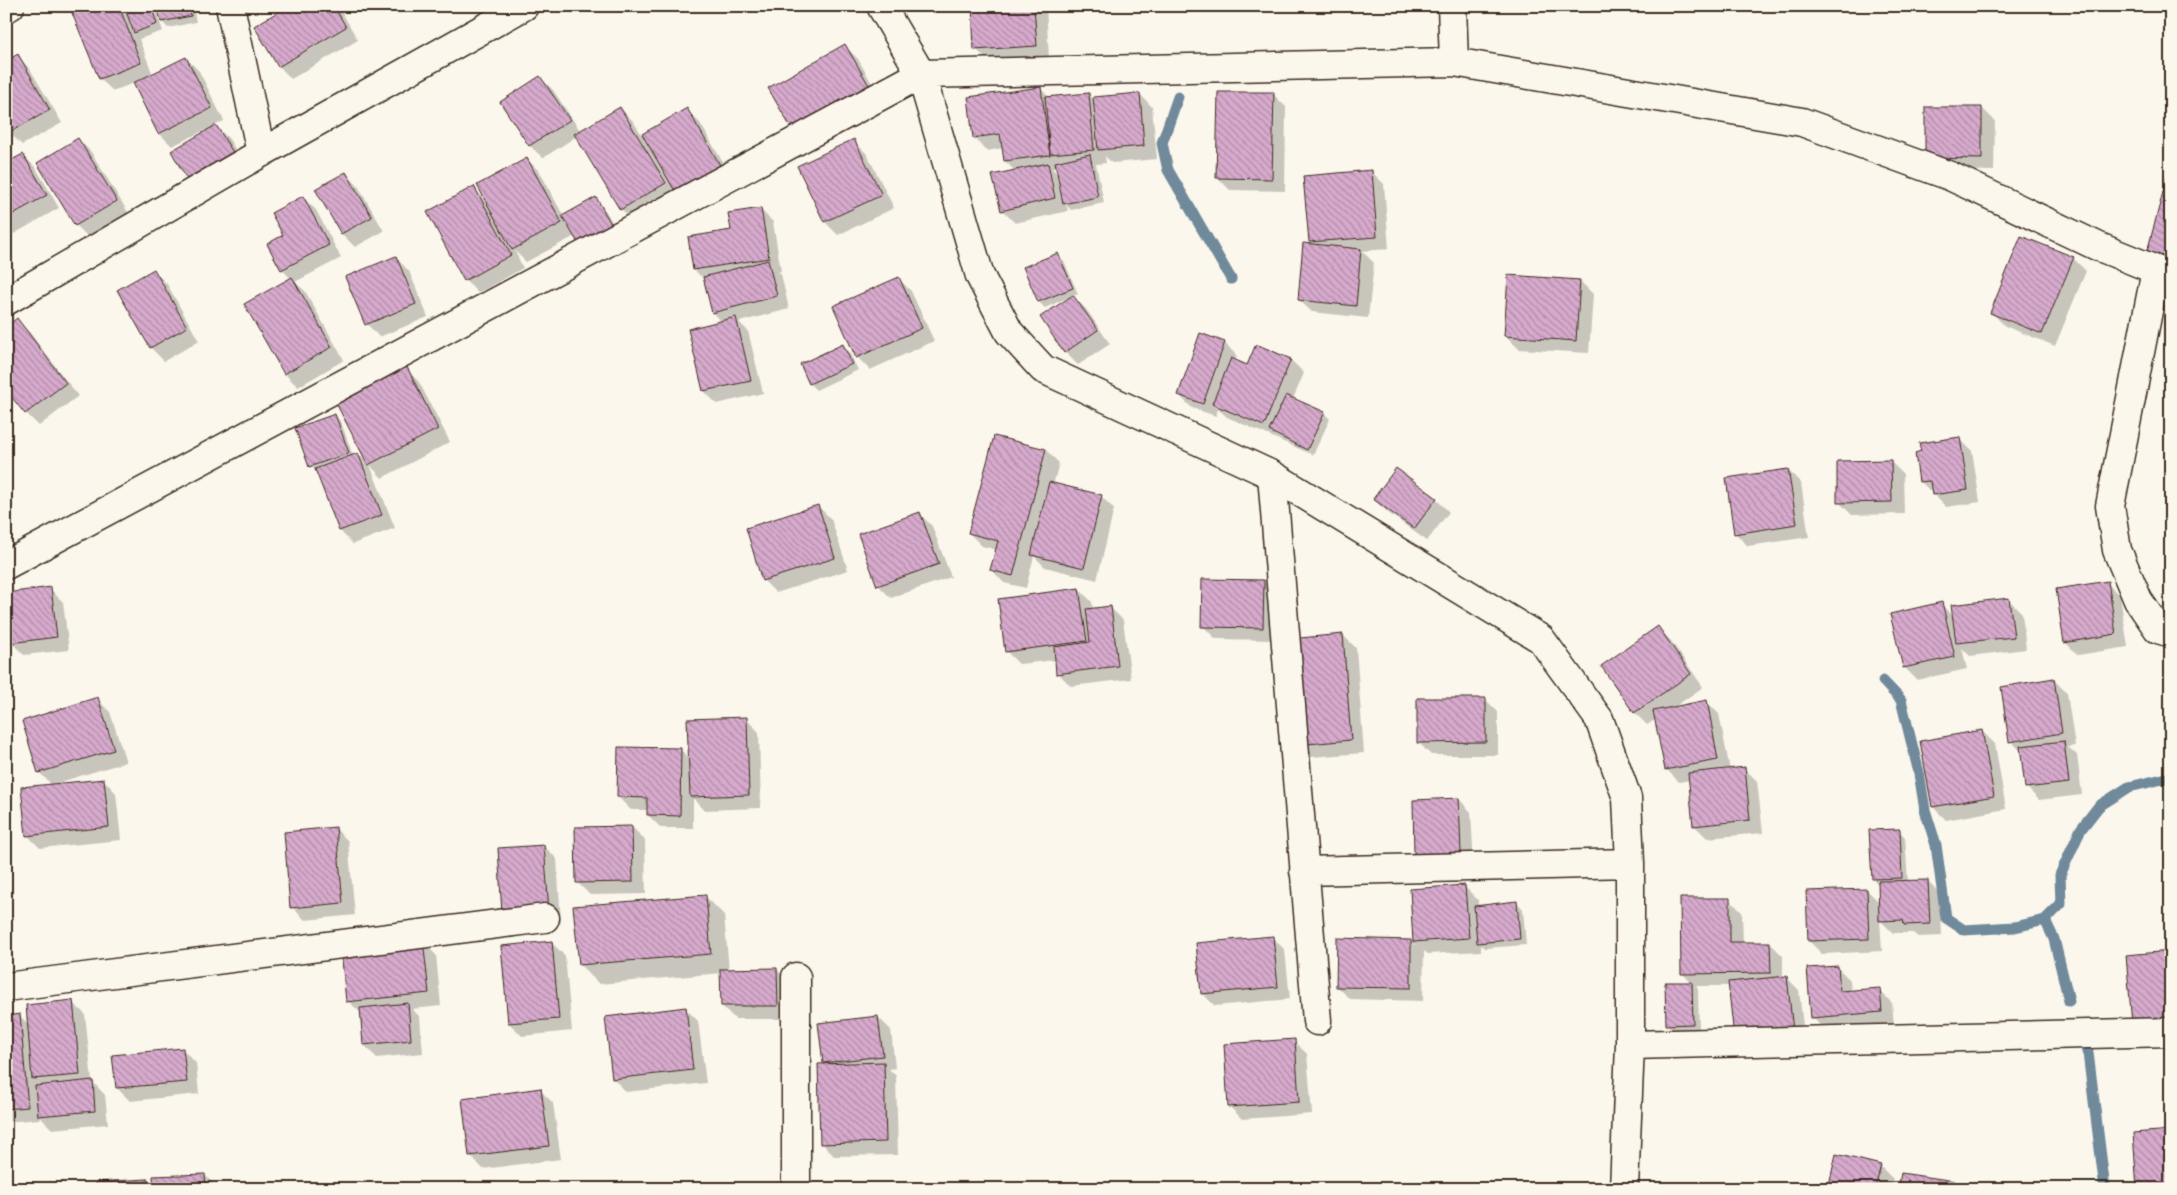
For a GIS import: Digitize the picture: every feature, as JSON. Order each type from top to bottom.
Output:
[{"type":"street","points":[[6,8],[10,6]]},
{"type":"street","points":[[230,6],[261,153]]},
{"type":"street","points":[[6,302],[261,153],[524,6]]},
{"type":"street","points":[[881,6],[921,74],[980,276],[1009,332],[1043,369],[1272,475],[1541,639],[1599,719],[1627,798],[1630,863],[1630,1045],[1624,1189]]},
{"type":"street","points":[[1452,6],[1454,62]]},
{"type":"street","points":[[6,565],[921,74],[1454,62],[1802,122],[1950,176],[2097,246],[2163,273],[2110,506],[2117,550],[2138,600],[2158,629],[2171,633]]},
{"type":"street","points":[[1272,475],[1317,1020]]},
{"type":"street","points":[[1304,871],[1630,863]]},
{"type":"street","points":[[6,987],[545,918]]},
{"type":"street","points":[[796,977],[796,1189]]},
{"type":"street","points":[[1630,1045],[2171,1032]]},
{"type":"building","points":[[90,6],[119,6],[141,63],[99,79],[72,13]]},
{"type":"building","points":[[124,6],[151,6],[157,24],[134,33]]},
{"type":"building","points":[[157,6],[189,6],[191,16],[161,22]]},
{"type":"building","points":[[288,6],[334,6],[346,27],[278,67],[254,26]]},
{"type":"building","points":[[972,6],[1034,6],[1037,46],[974,50]]},
{"type":"building","points":[[845,44],[871,89],[794,133],[768,88]]},
{"type":"building","points":[[18,54],[50,110],[8,133],[6,129],[6,61]]},
{"type":"building","points":[[186,57],[212,108],[158,134],[133,83]]},
{"type":"building","points":[[540,76],[570,120],[529,146],[500,102]]},
{"type":"building","points":[[1041,87],[1050,155],[1004,161],[1000,134],[973,138],[968,97]]},
{"type":"building","points":[[1218,92],[1274,92],[1272,179],[1216,178]]},
{"type":"building","points":[[1089,93],[1094,150],[1050,154],[1045,97]]},
{"type":"building","points":[[1140,93],[1144,146],[1098,150],[1093,97]]},
{"type":"building","points":[[620,107],[666,183],[620,210],[574,134]]},
{"type":"building","points":[[1925,107],[1982,107],[1982,159],[1925,158]]},
{"type":"building","points":[[687,108],[720,165],[675,191],[642,134]]},
{"type":"building","points":[[216,125],[236,157],[189,183],[171,151]]},
{"type":"building","points":[[78,138],[117,201],[75,226],[37,163]]},
{"type":"building","points":[[854,139],[882,195],[824,222],[797,166]]},
{"type":"building","points":[[23,154],[47,195],[6,218],[6,163]]},
{"type":"building","points":[[1090,154],[1098,197],[1063,204],[1055,162]]},
{"type":"building","points":[[527,158],[562,223],[512,250],[477,185]]},
{"type":"building","points":[[2171,162],[2171,258],[2147,252]]},
{"type":"building","points":[[1048,163],[1055,198],[1001,211],[992,175]]},
{"type":"building","points":[[1372,170],[1377,237],[1309,242],[1303,176]]},
{"type":"building","points":[[346,172],[372,217],[341,234],[315,189]]},
{"type":"building","points":[[474,186],[511,255],[464,281],[427,212]]},
{"type":"building","points":[[303,196],[329,245],[281,270],[267,244],[283,235],[271,213]]},
{"type":"building","points":[[596,197],[611,224],[578,243],[562,216]]},
{"type":"building","points":[[761,208],[769,258],[693,270],[688,237],[731,230],[728,213]]},
{"type":"building","points":[[2021,236],[2074,257],[2042,334],[1990,313]]},
{"type":"building","points":[[1303,243],[1361,249],[1356,306],[1298,300]]},
{"type":"building","points":[[1058,253],[1073,288],[1038,302],[1023,267]]},
{"type":"building","points":[[396,256],[416,304],[365,325],[345,277]]},
{"type":"building","points":[[768,260],[777,296],[712,313],[703,277]]},
{"type":"building","points":[[154,269],[187,327],[150,348],[117,290]]},
{"type":"building","points":[[1508,275],[1580,280],[1576,341],[1504,336]]},
{"type":"building","points":[[292,277],[332,347],[284,374],[244,304]]},
{"type":"building","points":[[899,277],[922,328],[856,358],[833,306]]},
{"type":"building","points":[[1073,295],[1098,330],[1064,353],[1040,317]]},
{"type":"building","points":[[736,317],[751,381],[703,391],[688,329]]},
{"type":"building","points":[[17,318],[66,383],[25,414],[6,390],[6,327]]},
{"type":"building","points":[[1200,333],[1225,342],[1203,404],[1178,395]]},
{"type":"building","points":[[843,344],[852,364],[809,384],[800,364]]},
{"type":"building","points":[[1256,344],[1291,359],[1264,426],[1212,404],[1231,358],[1247,365]]},
{"type":"building","points":[[407,367],[438,429],[368,465],[336,403]]},
{"type":"building","points":[[1286,395],[1325,412],[1307,450],[1269,431]]},
{"type":"building","points":[[335,414],[349,453],[309,467],[295,428]]},
{"type":"building","points":[[994,436],[1046,449],[1013,576],[990,570],[998,541],[968,533]]},
{"type":"building","points":[[1960,437],[1968,490],[1932,495],[1930,481],[1919,482],[1915,453],[1921,451],[1919,443]]},
{"type":"building","points":[[358,453],[382,515],[339,531],[315,469]]},
{"type":"building","points":[[1891,460],[1892,502],[1837,503],[1837,461]]},
{"type":"building","points":[[1396,468],[1437,498],[1414,529],[1373,499]]},
{"type":"building","points":[[1788,469],[1797,524],[1734,534],[1726,478]]},
{"type":"building","points":[[1049,482],[1102,495],[1084,568],[1031,555]]},
{"type":"building","points":[[818,505],[835,558],[762,581],[746,528]]},
{"type":"building","points":[[920,512],[939,564],[877,586],[858,534]]},
{"type":"building","points":[[1202,579],[1264,580],[1263,628],[1201,627]]},
{"type":"building","points":[[2108,581],[2116,634],[2064,643],[2056,589]]},
{"type":"building","points":[[51,587],[57,637],[10,643],[6,614],[6,593]]},
{"type":"building","points":[[1079,588],[1087,641],[1005,652],[998,599]]},
{"type":"building","points":[[2009,598],[2014,637],[1956,643],[1951,605]]},
{"type":"building","points":[[1942,602],[1955,657],[1903,668],[1890,614]]},
{"type":"building","points":[[1111,606],[1118,666],[1056,674],[1054,647],[1090,642],[1086,609]]},
{"type":"building","points":[[1658,626],[1691,674],[1634,713],[1601,666]]},
{"type":"building","points":[[1343,634],[1351,740],[1297,745],[1289,639]]},
{"type":"building","points":[[2054,678],[2062,733],[2009,742],[2001,687]]},
{"type":"building","points":[[98,697],[114,750],[38,773],[22,721]]},
{"type":"building","points":[[1417,698],[1486,698],[1486,742],[1417,743]]},
{"type":"building","points":[[1707,700],[1718,760],[1665,770],[1653,711]]},
{"type":"building","points":[[747,717],[749,795],[690,797],[687,719]]},
{"type":"building","points":[[1982,730],[1994,796],[1932,807],[1920,741]]},
{"type":"building","points":[[2064,741],[2069,783],[2025,788],[2020,746]]},
{"type":"building","points":[[618,747],[681,748],[680,816],[647,815],[647,798],[617,797]]},
{"type":"building","points":[[1745,767],[1750,820],[1693,826],[1688,773]]},
{"type":"building","points":[[104,779],[109,827],[26,836],[21,787]]},
{"type":"building","points":[[1459,798],[1461,853],[1414,855],[1413,800]]},
{"type":"building","points":[[632,826],[633,882],[576,883],[575,827]]},
{"type":"building","points":[[336,827],[343,903],[290,908],[284,832]]},
{"type":"building","points":[[1900,829],[1902,878],[1872,879],[1869,830]]},
{"type":"building","points":[[544,845],[549,911],[502,914],[498,848]]},
{"type":"building","points":[[1928,880],[1930,924],[1904,925],[1903,920],[1879,921],[1878,881]]},
{"type":"building","points":[[1465,885],[1469,938],[1413,942],[1410,889]]},
{"type":"building","points":[[1867,889],[1869,939],[1808,941],[1806,891]]},
{"type":"building","points":[[706,895],[711,954],[579,965],[573,906]]},
{"type":"building","points":[[1680,898],[1730,898],[1730,942],[1770,942],[1771,973],[1681,974]]},
{"type":"building","points":[[1517,901],[1520,939],[1477,943],[1474,906]]},
{"type":"building","points":[[1273,936],[1278,987],[1201,994],[1196,943]]},
{"type":"building","points":[[1337,938],[1411,940],[1411,988],[1336,987]]},
{"type":"building","points":[[423,940],[429,993],[346,1002],[341,949]]},
{"type":"building","points":[[552,941],[559,1019],[508,1023],[501,946]]},
{"type":"building","points":[[2171,951],[2171,1021],[2132,1024],[2126,955]]},
{"type":"building","points":[[1838,966],[1840,991],[1880,988],[1882,1012],[1811,1018],[1807,968]]},
{"type":"building","points":[[777,968],[778,1006],[721,1006],[720,969]]},
{"type":"building","points":[[1787,976],[1793,1031],[1734,1037],[1728,982]]},
{"type":"building","points":[[1665,982],[1692,982],[1693,1024],[1666,1025]]},
{"type":"building","points":[[73,1000],[80,1075],[32,1079],[26,1005]]},
{"type":"building","points":[[408,1003],[411,1040],[363,1045],[360,1008]]},
{"type":"building","points":[[686,1007],[693,1070],[612,1079],[605,1017]]},
{"type":"building","points":[[20,1014],[28,1107],[6,1109],[6,1016]]},
{"type":"building","points":[[878,1016],[883,1056],[823,1063],[818,1023]]},
{"type":"building","points":[[1295,1039],[1299,1102],[1228,1107],[1224,1044]]},
{"type":"building","points":[[183,1048],[187,1082],[116,1088],[112,1055]]},
{"type":"building","points":[[884,1062],[886,1142],[820,1144],[818,1064]]},
{"type":"building","points":[[93,1080],[95,1111],[38,1116],[35,1086]]},
{"type":"building","points":[[541,1088],[549,1146],[469,1156],[462,1099]]},
{"type":"building","points":[[2171,1130],[2171,1189],[2137,1189],[2133,1133]]},
{"type":"building","points":[[1836,1154],[1881,1165],[1875,1189],[1828,1189]]},
{"type":"building","points":[[1901,1173],[1955,1181],[1954,1189],[1898,1189]]},
{"type":"building","points":[[205,1174],[206,1189],[154,1189],[153,1176]]},
{"type":"building","points":[[148,1179],[149,1189],[96,1189],[96,1182]]},
{"type":"waterway","points":[[1178,97],[1162,143],[1168,170],[1231,279]]},
{"type":"waterway","points":[[1883,681],[1901,700],[1919,773],[1925,810],[1936,845],[1946,918],[1964,930],[2015,927],[2045,920],[2054,939],[2069,1001]]},
{"type":"waterway","points":[[2045,920],[2061,904],[2060,875],[2081,829],[2099,806],[2129,787],[2171,777]]},
{"type":"waterway","points":[[2087,1045],[2105,1189]]}]
